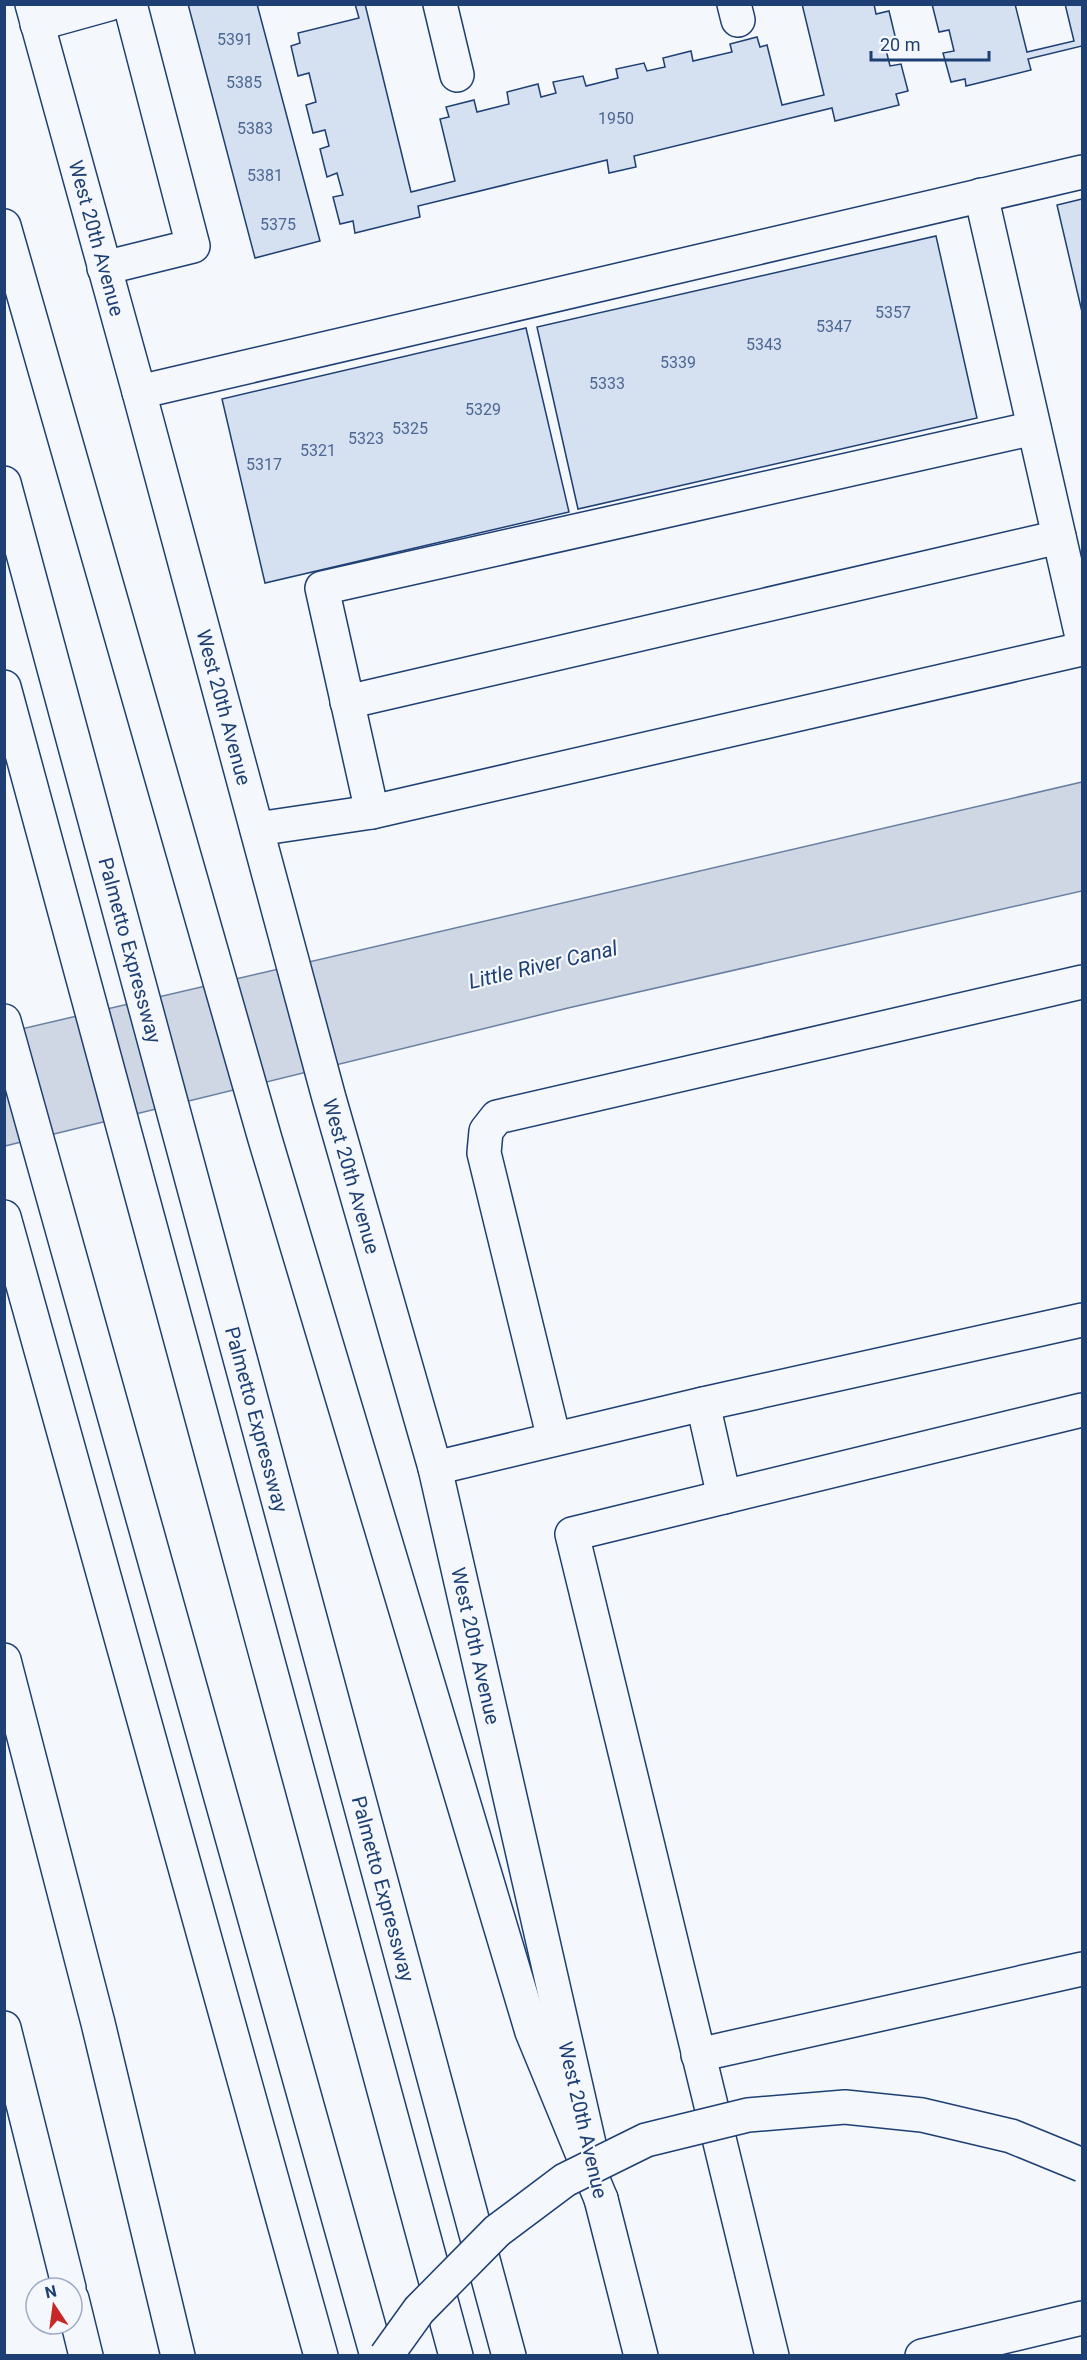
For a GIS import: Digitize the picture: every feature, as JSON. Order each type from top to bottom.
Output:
[{"type":"main road","points":[[34,14],[109,4]]},
{"type":"main road","points":[[104,268],[193,246],[130,4]]},
{"type":"main road","points":[[440,4],[458,75]]},
{"type":"main road","name":"West 20th Avenue","points":[[34,14],[139,392],[329,1098],[435,1468],[602,2199],[641,2355]]},
{"type":"main road","points":[[139,392],[1083,172]]},
{"type":"main road","points":[[981,195],[1083,637]]},
{"type":"main road","points":[[4,226],[265,1139],[532,2032],[602,2199]]},
{"type":"main road","points":[[372,812],[322,588],[1034,428]]},
{"type":"main road","name":"Palmetto Expressway","points":[[4,483],[509,2355]]},
{"type":"main road","points":[[347,702],[1059,537]]},
{"type":"main road","points":[[257,829],[372,812],[1083,649]]},
{"type":"main road","points":[[4,687],[456,2355]]},
{"type":"main road","points":[[554,1439],[484,1153],[486,1131],[498,1117],[1083,982]]},
{"type":"main road","points":[[4,1022],[377,2355]]},
{"type":"main road","points":[[4,1218],[321,2355]]},
{"type":"main road","points":[[435,1468],[703,1404],[1083,1320]]},
{"type":"main road","points":[[703,1404],[724,1497]]},
{"type":"main road","points":[[772,2355],[572,1534],[1083,1410]]},
{"type":"main road","points":[[4,1660],[98,2023],[178,2355]]},
{"type":"main road","points":[[698,2055],[1083,1969]]},
{"type":"main road","points":[[4,2028],[66,2276]]},
{"type":"main road","points":[[386,2355],[419,2310],[497,2231],[565,2180],[646,2140],[748,2115],[845,2107],[922,2115],[1011,2136],[1083,2165]]},
{"type":"main road","points":[[922,2355],[1083,2318]]},
{"type":"main road","points":[[81,2336],[86,2355]]},
{"type":"water","name":"Little River Canal","points":[[1082,782],[1082,891],[568,1008],[5,1146],[4,1033]]},
{"type":"building","points":[[188,4],[257,4],[320,241],[255,258]]},
{"type":"building","points":[[355,4],[365,4],[411,192],[455,181],[440,119],[449,117],[446,107],[474,100],[477,112],[509,104],[507,92],[538,84],[541,97],[556,93],[553,82],[583,76],[586,86],[618,78],[616,69],[644,63],[647,71],[665,67],[663,58],[691,51],[693,61],[732,52],[730,44],[757,37],[760,47],[767,45],[782,105],[824,95],[802,4],[874,4],[876,14],[889,11],[896,40],[884,42],[890,66],[901,64],[908,91],[896,94],[899,105],[835,121],[832,108],[634,156],[636,167],[609,173],[607,160],[418,206],[420,217],[355,233],[353,221],[340,224],[333,197],[343,195],[337,173],[327,177],[320,149],[329,146],[325,130],[313,133],[306,105],[316,102],[309,73],[298,76],[291,46],[300,43],[298,33],[359,18]]},
{"type":"building","points":[[932,4],[1015,4],[1027,52],[1074,41],[1065,4],[1082,4],[1082,46],[1028,59],[1031,70],[966,86],[965,79],[951,82],[943,53],[954,51],[949,30],[939,32]]},
{"type":"building","points":[[1082,199],[1082,312],[1057,205]]},
{"type":"building","points":[[936,236],[977,418],[578,509],[537,327]]},
{"type":"building","points":[[526,328],[569,512],[265,583],[222,399]]}]
